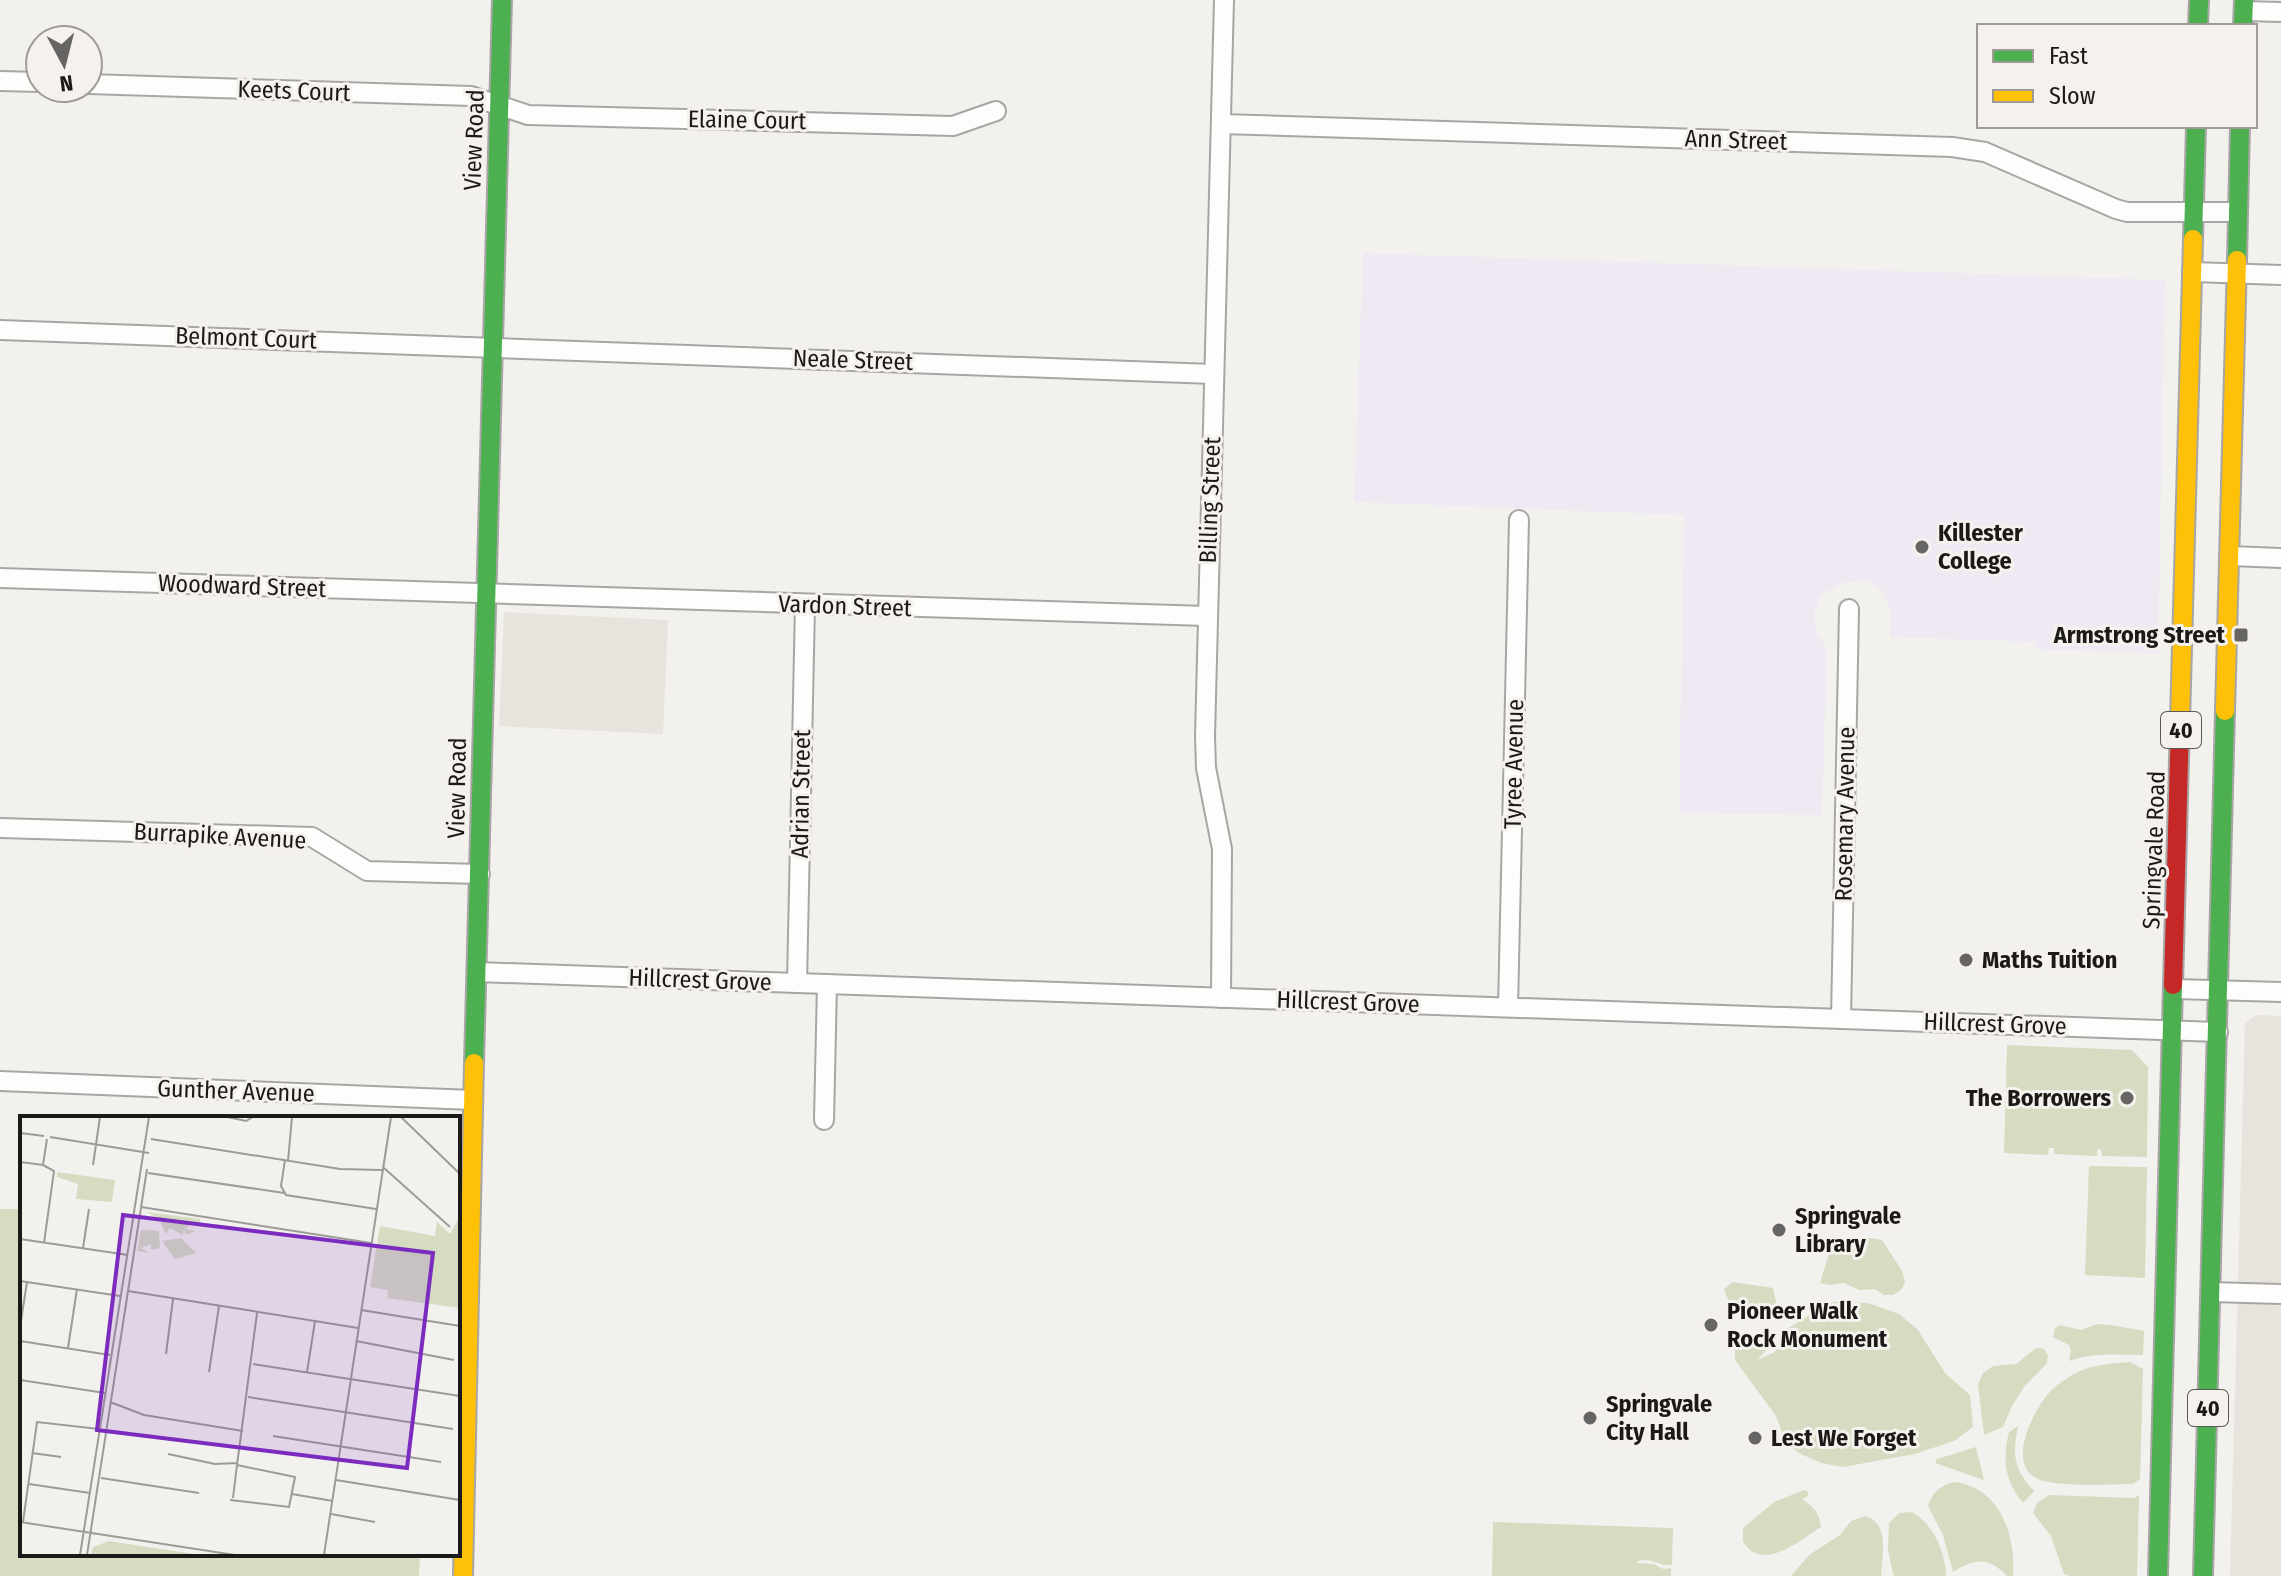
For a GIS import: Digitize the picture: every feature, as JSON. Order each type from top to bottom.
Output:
[{"type":"main road","name":"View Road","points":[[463,1576],[502,0]]},
{"type":"main road","points":[[2198,24],[2199,0]]},
{"type":"main road","name":"Springvale Road","points":[[2196,128],[2174,1030],[2182,1518],[2203,1576]]},
{"type":"main road","name":"Springvale Road","points":[[2158,1576],[2182,1518],[2211,1292],[2240,128]]},
{"type":"street","name":"Billing Street","points":[[1221,998],[1222,849],[1206,768],[1206,616],[1224,0]]},
{"type":"street","points":[[2244,12],[2281,12]]},
{"type":"street","points":[[0,81],[24,82]]},
{"type":"street","name":"Keets Court","points":[[104,85],[471,96],[499,104]]},
{"type":"street","name":"Elaine Court","points":[[499,104],[528,115],[953,126],[996,111]]},
{"type":"street","name":"Ann Street","points":[[1221,124],[1965,148],[1985,152],[2116,209],[2238,212]]},
{"type":"street","points":[[2192,272],[2281,275]]},
{"type":"street","name":"Belmont Court","points":[[0,330],[492,346]]},
{"type":"street","name":"Neale Street","points":[[492,346],[1213,374]]},
{"type":"street","name":"Tyree Avenue","points":[[1508,1007],[1519,520]]},
{"type":"street","points":[[2230,556],[2281,558]]},
{"type":"street","name":"Woodward Street","points":[[0,578],[485,594]]},
{"type":"street","name":"Vardon Street","points":[[485,594],[1206,616]]},
{"type":"street","name":"Adrian Street","points":[[797,983],[805,605]]},
{"type":"street","name":"Rosemary Avenue","points":[[1841,1019],[1849,609]]},
{"type":"street","name":"Burrapike Avenue","points":[[0,828],[312,837],[367,871],[480,874]]},
{"type":"street","name":"Hillcrest Grove","points":[[477,972],[2218,1032]]},
{"type":"street","points":[[824,1120],[827,984]]},
{"type":"street","points":[[2175,989],[2281,992]]},
{"type":"street","name":"Gunther Avenue","points":[[0,1081],[473,1100]]},
{"type":"street","points":[[2211,1292],[2281,1294]]},
{"type":"shaded area","name":"Killester College","points":[[1363,253],[2165,280],[2158,653],[2035,649],[2035,642],[1890,637],[1891,612],[1882,590],[1867,581],[1845,582],[1821,595],[1814,614],[1816,631],[1827,650],[1822,815],[1679,813],[1684,515],[1354,502]]},
{"type":"shaded area","points":[[504,612],[668,620],[663,734],[499,726]]},
{"type":"shaded area","points":[[2257,1015],[2281,1016],[2281,1576],[2230,1576],[2245,1023]]},
{"type":"green space","points":[[2007,1045],[2132,1050],[2148,1067],[2147,1157],[2102,1156],[2101,1149],[2097,1150],[2097,1156],[2054,1154],[2054,1148],[2049,1148],[2048,1155],[2004,1153]]},
{"type":"green space","points":[[2089,1166],[2147,1167],[2145,1278],[2085,1275]]},
{"type":"green space","points":[[0,1209],[20,1209],[20,1556],[420,1556],[419,1576],[0,1576]]},
{"type":"green space","points":[[1865,1237],[1882,1240],[1902,1271],[1905,1282],[1901,1290],[1893,1295],[1884,1295],[1875,1289],[1859,1290],[1844,1283],[1820,1283],[1831,1247]]},
{"type":"green space","points":[[1733,1282],[1773,1288],[1778,1310],[1759,1317],[1744,1317],[1733,1307],[1724,1289]]},
{"type":"green space","points":[[1832,1302],[1868,1303],[1899,1314],[1918,1330],[1945,1373],[1970,1395],[1973,1427],[1954,1441],[1915,1454],[1843,1467],[1821,1463],[1786,1443],[1776,1416],[1735,1360],[1735,1345],[1745,1336],[1777,1333],[1772,1345],[1757,1360],[1773,1353],[1786,1342],[1785,1330]]},
{"type":"green space","points":[[2097,1324],[2144,1331],[2143,1355],[2096,1355],[2069,1361],[2069,1345],[2053,1337],[2055,1328],[2060,1325],[2081,1330]]},
{"type":"green space","points":[[2036,1348],[2044,1349],[2048,1355],[2047,1363],[2024,1387],[2003,1427],[1984,1435],[1978,1384],[1983,1373],[1993,1366],[2016,1364]]},
{"type":"green space","points":[[2130,1362],[2143,1369],[2140,1479],[2133,1484],[2083,1485],[2036,1478],[2028,1471],[2023,1449],[2035,1413],[2047,1395],[2082,1370]]},
{"type":"green space","points":[[2018,1426],[2016,1462],[2034,1491],[2023,1503],[2012,1487],[2006,1461],[2009,1432]]},
{"type":"green space","points":[[1976,1447],[1984,1480],[1935,1463],[1937,1459]]},
{"type":"green space","points":[[1954,1482],[1970,1486],[1994,1503],[2012,1545],[2013,1576],[2007,1576],[1993,1565],[1981,1562],[1968,1564],[1953,1572],[1943,1535],[1928,1506],[1937,1490]]},
{"type":"green space","points":[[1804,1490],[1808,1496],[1802,1499],[1815,1510],[1821,1527],[1770,1555],[1750,1550],[1743,1542],[1743,1528],[1774,1502]]},
{"type":"green space","points":[[2049,1495],[2134,1498],[2139,1495],[2137,1576],[2064,1574],[2051,1536],[2033,1513],[2037,1503]]},
{"type":"green space","points":[[1912,1512],[1920,1517],[1937,1540],[1946,1576],[1893,1574],[1888,1550],[1889,1523],[1899,1513]]},
{"type":"green space","points":[[1865,1516],[1878,1525],[1881,1533],[1881,1576],[1791,1576],[1809,1555],[1840,1535],[1851,1521]]},
{"type":"green space","points":[[1493,1522],[1673,1528],[1672,1565],[1638,1561],[1663,1569],[1671,1568],[1671,1576],[1492,1576]]},
{"type":"traffic: fast","points":[[474,1063],[502,0]]},
{"type":"traffic: fast","points":[[2198,24],[2199,0]]},
{"type":"traffic: fast","points":[[2243,24],[2244,0]]},
{"type":"traffic: fast","points":[[2193,239],[2196,128]]},
{"type":"traffic: fast","points":[[2237,260],[2240,128]]},
{"type":"traffic: fast","points":[[2203,1576],[2225,711]]},
{"type":"traffic: fast","points":[[2158,1576],[2173,985]]},
{"type":"traffic: slow","points":[[2180,721],[2193,239]]},
{"type":"traffic: slow","points":[[2225,711],[2237,260]]},
{"type":"traffic: slow","points":[[463,1576],[474,1063]]},
{"type":"traffic: jam","points":[[2173,985],[2180,721]]},
{"type":"place","name":"Killester College","points":[[1922,547]]},
{"type":"place","name":"Armstrong Street","points":[[2241,635]]},
{"type":"place","name":"Maths Tuition","points":[[1966,960]]},
{"type":"place","name":"The Borrowers","points":[[2127,1098]]},
{"type":"place","name":"Springvale Library","points":[[1779,1230]]},
{"type":"place","name":"Pioneer Walk Rock Monument","points":[[1711,1325]]},
{"type":"place","name":"Springvale City Hall","points":[[1590,1418]]},
{"type":"place","name":"Lest We Forget","points":[[1755,1438]]}]
